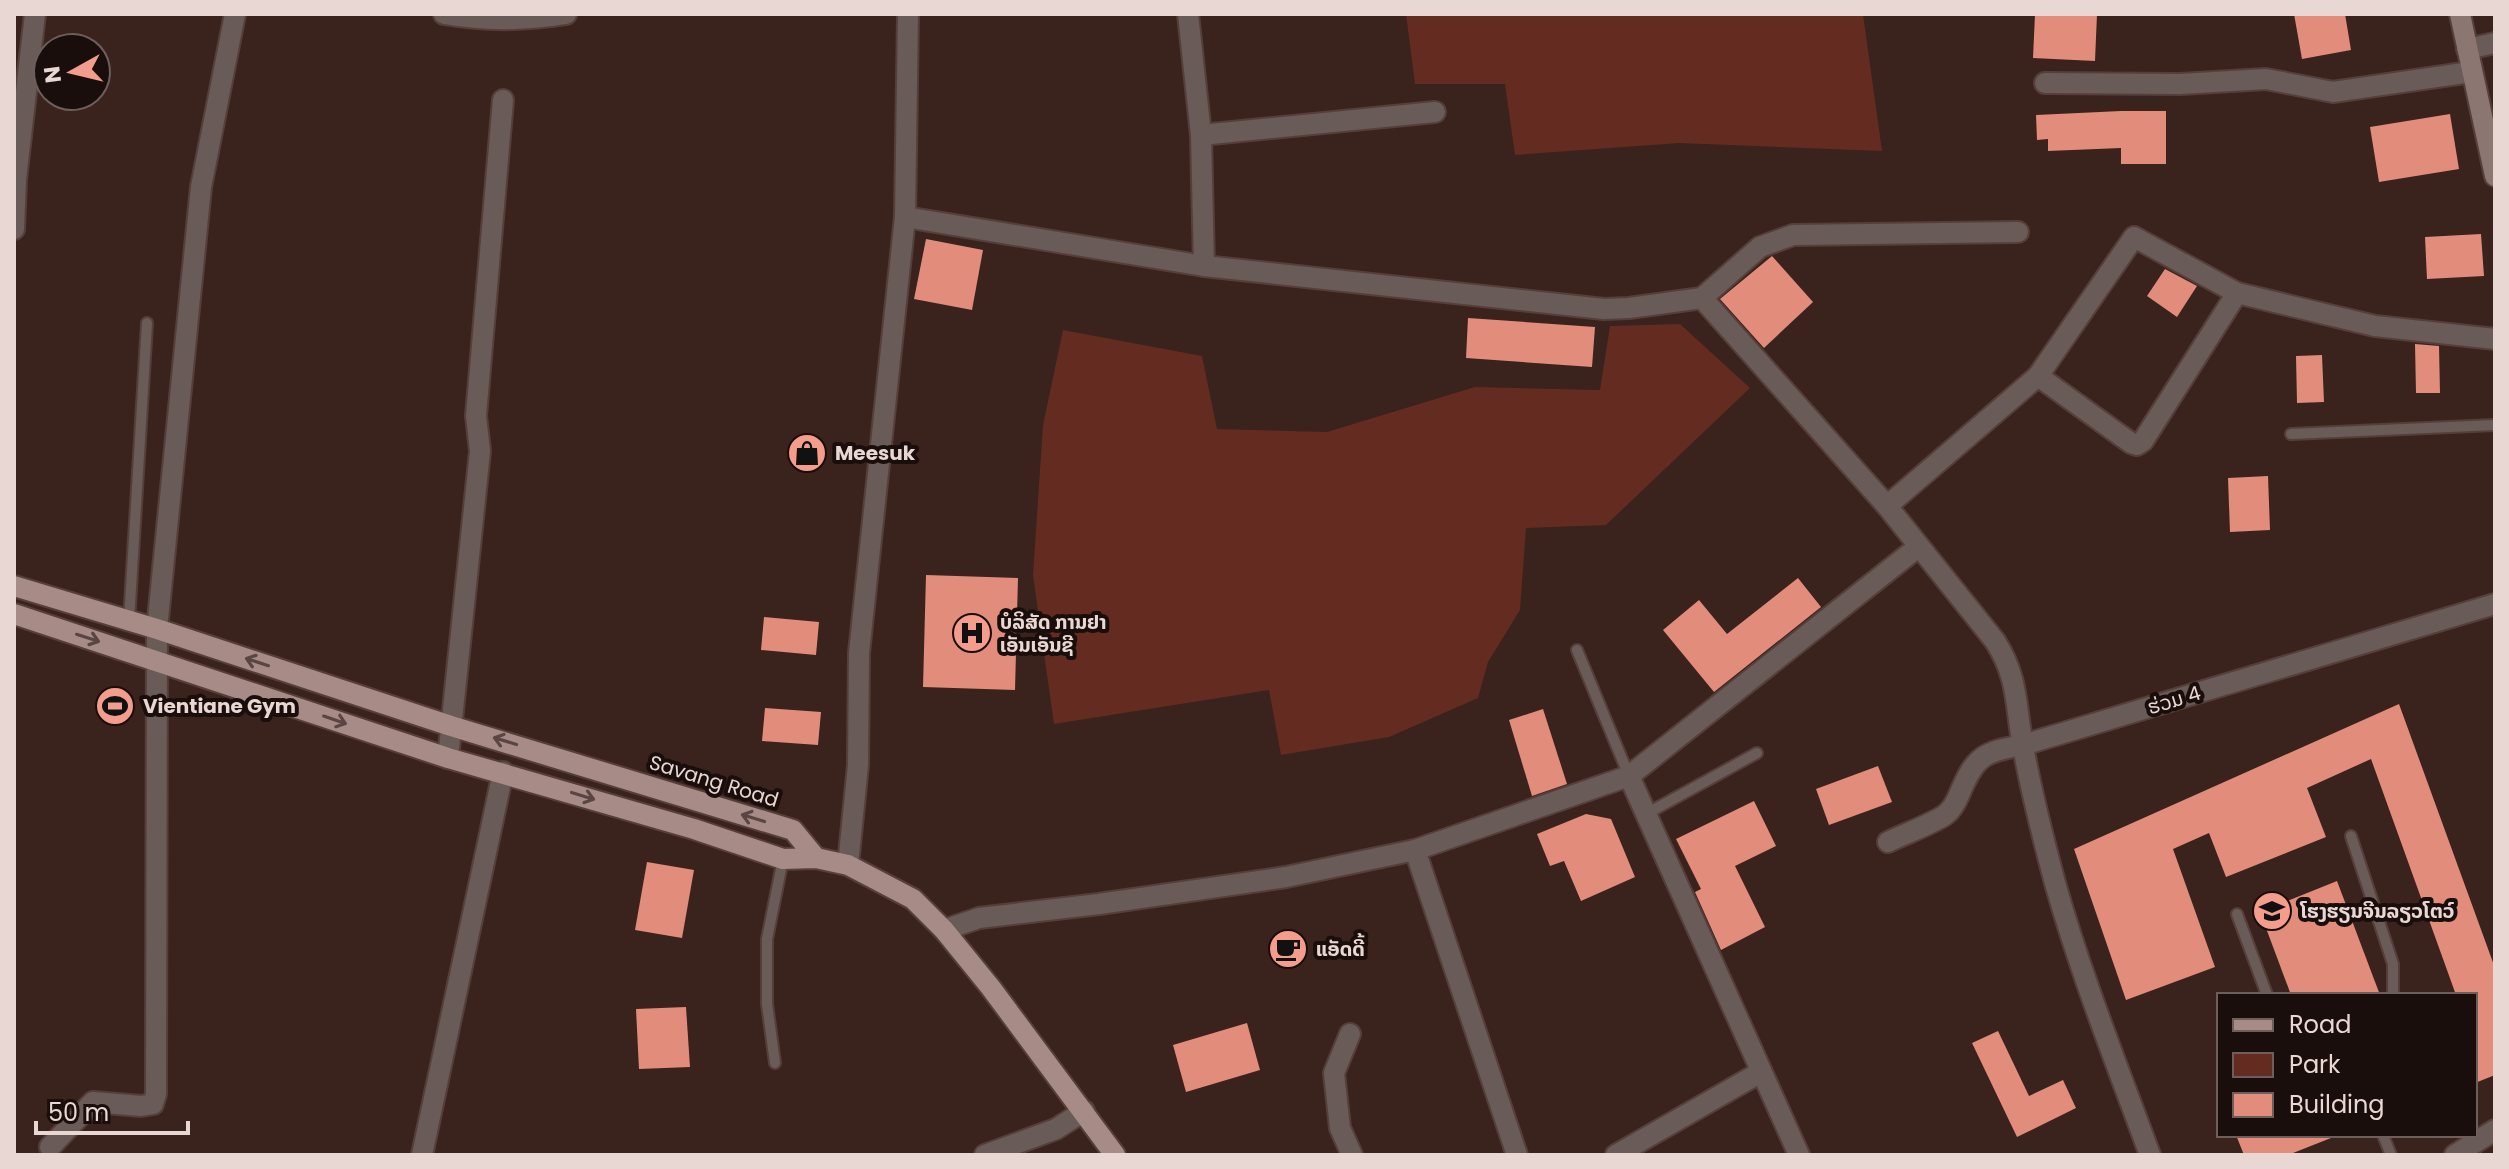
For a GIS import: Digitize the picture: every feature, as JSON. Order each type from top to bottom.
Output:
[{"type":"main road","points":[[2460,14],[2495,176]]},
{"type":"main road","name":"Savang Road","points":[[14,586],[157,629],[451,726],[793,830],[816,858]]},
{"type":"main road","points":[[14,614],[448,758],[694,829],[783,859],[816,858],[848,865],[913,899],[944,930],[1115,1155]]},
{"type":"street","points":[[14,229],[16,179],[35,14]]},
{"type":"street","points":[[50,1147],[93,1102],[141,1106],[153,1104],[156,1094],[157,629],[201,187],[235,14]]},
{"type":"street","points":[[444,14],[481,20],[539,19],[566,14]]},
{"type":"street","points":[[848,865],[858,765],[859,653],[905,217],[908,14]]},
{"type":"street","points":[[1188,14],[1201,135],[1204,266]]},
{"type":"street","points":[[2467,49],[2495,43]]},
{"type":"street","points":[[2045,83],[2180,84],[2266,79],[2333,92],[2471,72]]},
{"type":"street","points":[[448,758],[480,451],[476,416],[503,100]]},
{"type":"street","points":[[1201,135],[1435,112]]},
{"type":"street","points":[[905,217],[1204,266],[1604,309],[1702,298],[1760,247],[1793,235],[2018,232]]},
{"type":"street","points":[[1887,506],[2038,376],[2134,237],[2237,293],[2375,326],[2495,339]]},
{"type":"street","points":[[2038,376],[2137,445],[2143,441],[2237,293]]},
{"type":"street","points":[[1702,298],[1887,506],[1995,641],[2006,660],[2015,681],[2023,745],[2056,883],[2150,1155]]},
{"type":"street","points":[[944,930],[979,918],[1270,879],[1415,850],[1629,776],[1918,547]]},
{"type":"street","name":"ຮ່ວມ 4","points":[[1888,842],[1945,815],[1955,804],[1979,758],[1995,750],[2023,745],[2495,604]]},
{"type":"street","points":[[422,1155],[503,772]]},
{"type":"street","points":[[1629,776],[1799,1155]]},
{"type":"street","points":[[1415,850],[1517,1155]]},
{"type":"street","points":[[1350,1034],[1334,1073],[1340,1128],[1352,1155]]},
{"type":"street","points":[[1616,1155],[1761,1072]]},
{"type":"street","points":[[985,1155],[1056,1129],[1084,1111]]},
{"type":"street","points":[[2455,1155],[2493,1140]]},
{"type":"lane","points":[[129,621],[147,323]]},
{"type":"lane","points":[[2291,434],[2495,425]]},
{"type":"lane","points":[[1577,650],[1629,776]]},
{"type":"lane","points":[[1646,814],[1757,753]]},
{"type":"lane","points":[[2351,836],[2393,964],[2393,993]]},
{"type":"lane","points":[[775,1063],[767,1004],[767,939],[783,859]]},
{"type":"lane","points":[[2237,914],[2266,993]]},
{"type":"green space","points":[[1406,14],[1863,14],[1882,151],[1679,143],[1515,155],[1505,84],[1415,84]]},
{"type":"green space","points":[[1680,324],[1750,388],[1606,525],[1526,528],[1520,610],[1488,662],[1478,698],[1389,737],[1281,755],[1269,690],[1054,724],[1033,575],[1043,425],[1063,330],[1202,356],[1217,429],[1327,432],[1475,387],[1600,390],[1610,326]]},
{"type":"building","points":[[2035,14],[2097,14],[2095,61],[2033,58]]},
{"type":"building","points":[[2294,14],[2345,14],[2351,50],[2302,59]]},
{"type":"building","points":[[2166,111],[2166,164],[2121,164],[2121,148],[2048,151],[2048,139],[2037,140],[2036,115]]},
{"type":"building","points":[[2450,114],[2459,169],[2379,182],[2370,127]]},
{"type":"building","points":[[2481,234],[2484,276],[2427,279],[2425,237]]},
{"type":"building","points":[[926,239],[983,250],[972,310],[914,299]]},
{"type":"building","points":[[1772,256],[1813,302],[1764,348],[1720,299]]},
{"type":"building","points":[[2165,269],[2197,286],[2177,317],[2147,296]]},
{"type":"building","points":[[1468,318],[1595,327],[1592,367],[1466,358]]},
{"type":"building","points":[[2415,344],[2439,346],[2440,393],[2416,393]]},
{"type":"building","points":[[2322,355],[2324,402],[2297,403],[2296,356]]},
{"type":"building","points":[[2268,476],[2270,530],[2230,532],[2228,478]]},
{"type":"building","points":[[926,575],[1018,578],[1015,690],[923,687]]},
{"type":"building","points":[[1798,578],[1821,607],[1714,692],[1663,630],[1699,600],[1727,634]]},
{"type":"building","points":[[764,617],[819,622],[816,655],[761,650]]},
{"type":"building","points":[[2399,704],[2495,968],[2495,1075],[2477,1082],[2477,993],[2455,993],[2371,759],[2307,788],[2326,837],[2226,877],[2209,833],[2173,849],[2215,967],[2126,1000],[2074,849]]},
{"type":"building","points":[[765,708],[821,712],[818,745],[762,741]]},
{"type":"building","points":[[1543,709],[1567,784],[1532,796],[1509,720]]},
{"type":"building","points":[[1878,766],[1892,802],[1829,825],[1816,789]]},
{"type":"building","points":[[1754,801],[1776,846],[1735,866],[1765,927],[1721,950],[1695,892],[1701,889],[1676,839]]},
{"type":"building","points":[[1586,814],[1611,819],[1635,877],[1581,901],[1564,861],[1550,866],[1537,834]]},
{"type":"building","points":[[647,862],[694,870],[682,938],[635,930]]},
{"type":"building","points":[[2337,881],[2379,993],[2290,993],[2260,912]]},
{"type":"building","points":[[686,1007],[690,1067],[639,1069],[636,1009]]},
{"type":"building","points":[[1247,1023],[1260,1070],[1186,1092],[1173,1045]]},
{"type":"building","points":[[1998,1031],[2029,1096],[2063,1080],[2076,1108],[2017,1137],[1972,1043]]},
{"type":"building","points":[[2237,1137],[2333,1137],[2288,1155],[2244,1155]]},
{"type":"place","name":"Meesuk","points":[[807,453]]},
{"type":"place","name":"ບໍລິສັດ ການຢາ ເອັນເອັນຊີ","points":[[972,633]]},
{"type":"place","name":"Vientiane Gym","points":[[115,706]]},
{"type":"place","name":"ໂຮງຮຽນຈີນລຽວໂຕວ໌","points":[[2272,911]]},
{"type":"place","name":"ແອັດດີ້","points":[[1288,949]]}]
